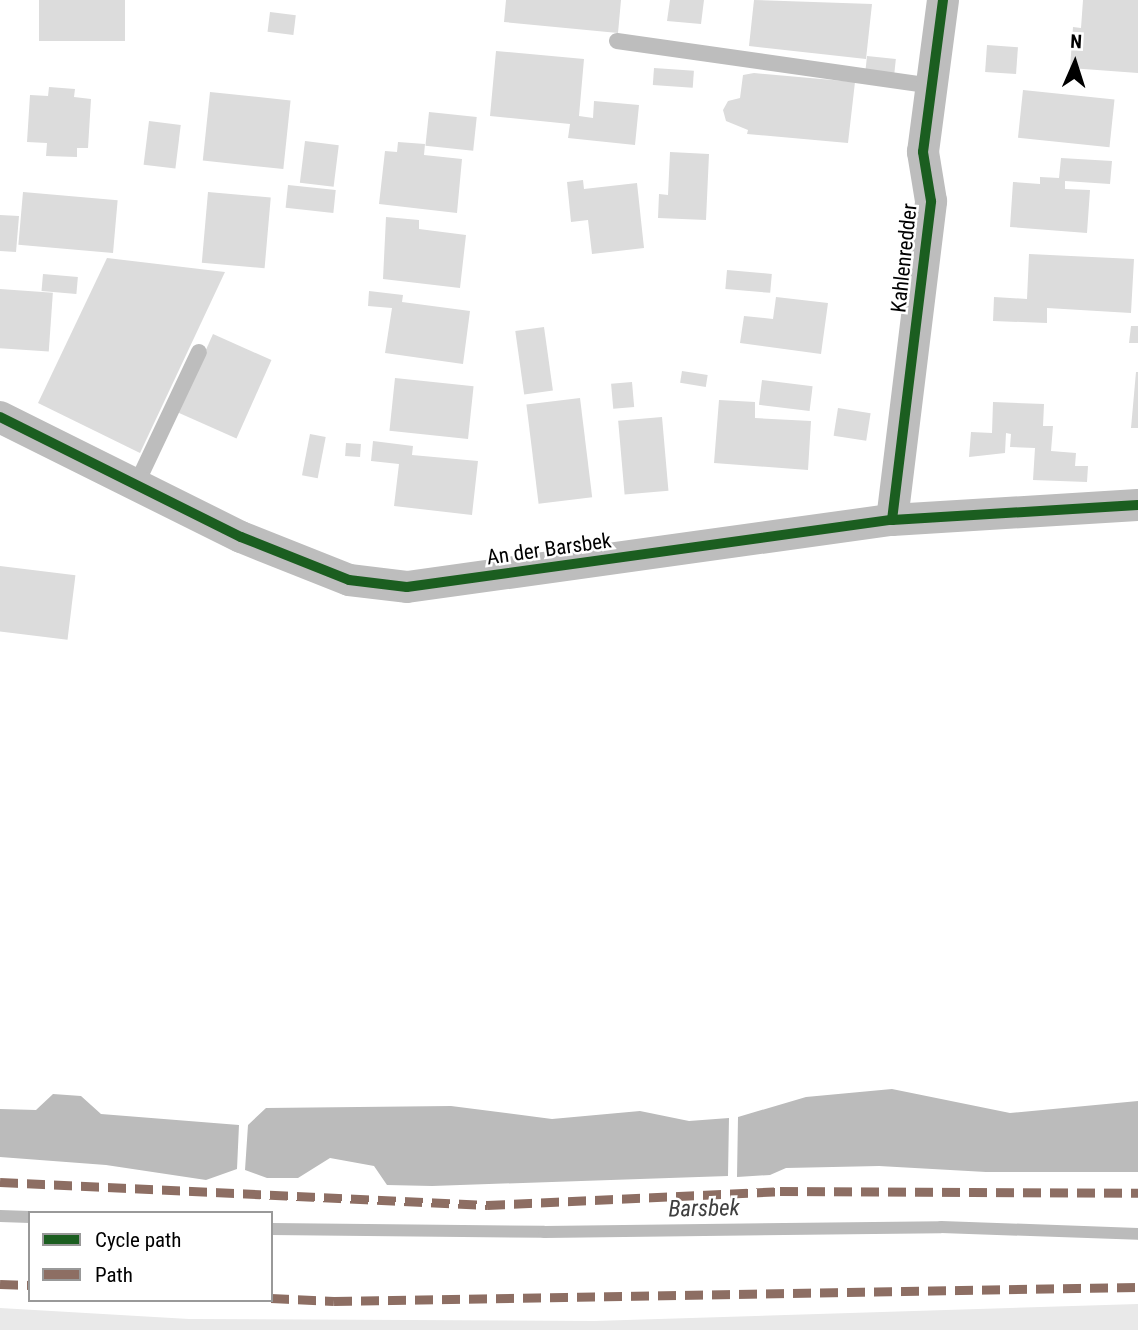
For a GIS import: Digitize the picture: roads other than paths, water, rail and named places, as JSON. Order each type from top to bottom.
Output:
[{"type":"street","name":"Kahlenredder","points":[[892,520],[931,201],[923,152],[943,0]]},
{"type":"street","name":"An der Barsbek","points":[[0,417],[241,537],[349,580],[407,587],[892,520],[1138,505]]},
{"type":"lane","points":[[617,41],[932,86]]},
{"type":"lane","points":[[136,485],[199,352]]},
{"type":"waterway","name":"Barsbek","points":[[0,1216],[28,1217]]},
{"type":"waterway","name":"Barsbek","points":[[273,1229],[544,1232],[941,1227],[1138,1234]]}]
